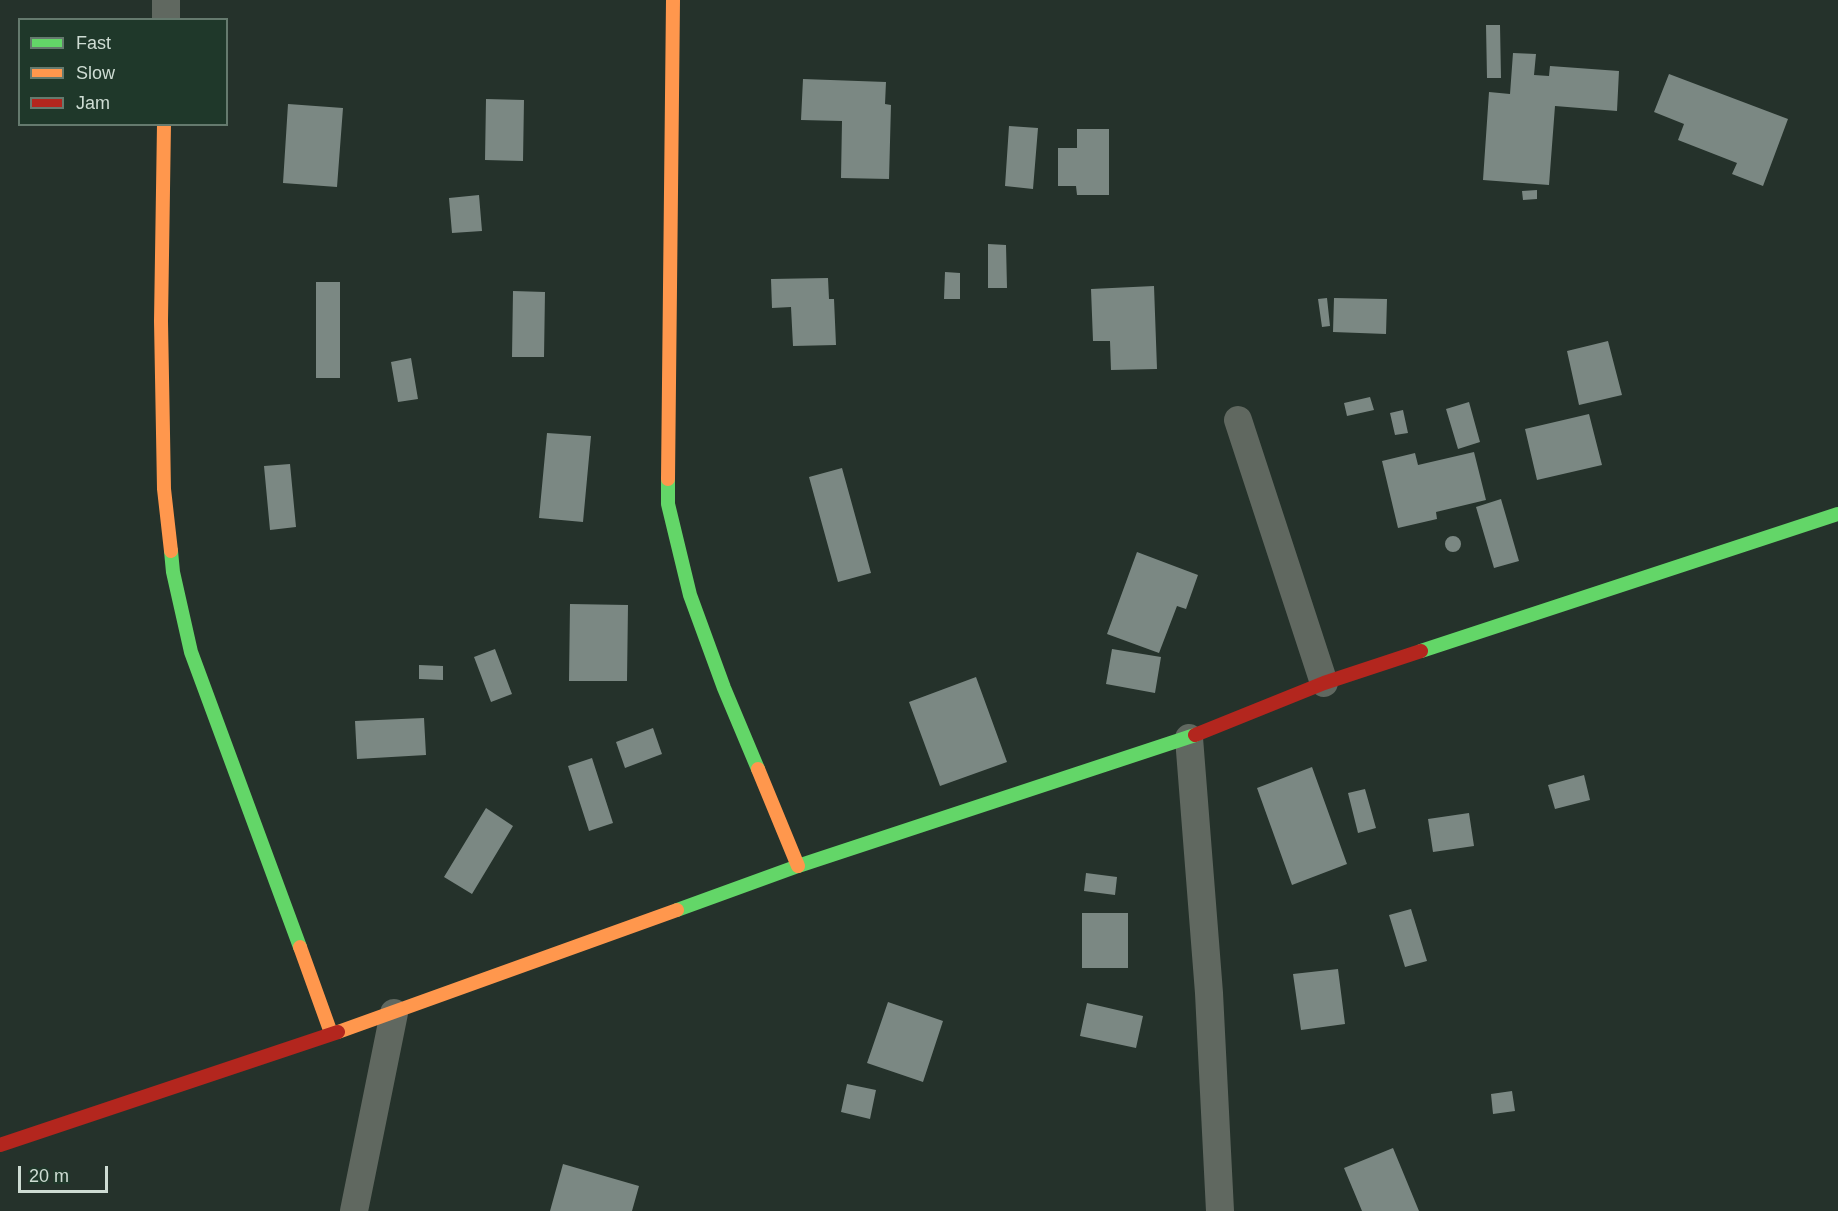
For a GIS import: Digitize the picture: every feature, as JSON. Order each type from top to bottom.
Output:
[{"type":"street","points":[[166,0],[166,18]]},
{"type":"street","points":[[673,0],[668,504],[690,595],[724,688],[798,866]]},
{"type":"street","points":[[164,126],[161,321],[164,489],[173,573],[191,652],[331,1033]]},
{"type":"street","points":[[1238,420],[1324,683]]},
{"type":"street","points":[[0,1145],[394,1012],[798,866],[1189,738],[1324,683],[1838,514]]},
{"type":"street","points":[[1189,738],[1209,993],[1220,1211]]},
{"type":"street","points":[[354,1211],[394,1012]]},
{"type":"building","points":[[1486,25],[1500,25],[1501,78],[1487,78]]},
{"type":"building","points":[[1513,53],[1536,54],[1534,75],[1549,76],[1550,66],[1619,71],[1617,111],[1555,106],[1549,185],[1483,180],[1489,92],[1510,94]]},
{"type":"building","points":[[1669,74],[1788,119],[1763,186],[1732,174],[1737,163],[1678,140],[1684,124],[1654,112]]},
{"type":"building","points":[[803,79],[886,82],[885,104],[891,105],[889,179],[841,178],[842,121],[801,120]]},
{"type":"building","points":[[486,99],[524,100],[523,161],[485,160]]},
{"type":"building","points":[[288,104],[343,108],[337,187],[283,183]]},
{"type":"building","points":[[1009,126],[1038,128],[1033,189],[1005,186]]},
{"type":"building","points":[[1077,129],[1109,129],[1109,195],[1077,195],[1076,186],[1058,186],[1058,148],[1077,148]]},
{"type":"building","points":[[1537,190],[1537,199],[1523,200],[1522,191]]},
{"type":"building","points":[[479,195],[482,231],[452,233],[449,198]]},
{"type":"building","points":[[988,244],[1006,245],[1007,288],[988,288]]},
{"type":"building","points":[[945,272],[960,273],[960,299],[944,299]]},
{"type":"building","points":[[828,278],[829,299],[834,299],[836,345],[793,346],[791,307],[772,308],[771,279]]},
{"type":"building","points":[[316,282],[340,282],[340,378],[316,378]]},
{"type":"building","points":[[1154,286],[1157,369],[1111,370],[1110,341],[1093,341],[1091,289]]},
{"type":"building","points":[[513,291],[545,292],[544,357],[512,357]]},
{"type":"building","points":[[1327,298],[1330,326],[1322,327],[1318,299]]},
{"type":"building","points":[[1334,298],[1387,299],[1386,334],[1333,332]]},
{"type":"building","points":[[1608,341],[1622,395],[1579,405],[1567,351]]},
{"type":"building","points":[[411,358],[418,399],[398,402],[391,362]]},
{"type":"building","points":[[1370,397],[1374,410],[1347,416],[1344,403]]},
{"type":"building","points":[[1469,402],[1480,442],[1458,449],[1446,409]]},
{"type":"building","points":[[1403,410],[1408,433],[1395,435],[1390,413]]},
{"type":"building","points":[[1589,414],[1602,465],[1537,480],[1525,429]]},
{"type":"building","points":[[547,433],[591,436],[583,522],[539,518]]},
{"type":"building","points":[[1474,452],[1486,500],[1436,512],[1437,519],[1398,528],[1382,461],[1415,453],[1418,465]]},
{"type":"building","points":[[290,464],[296,527],[270,530],[264,466]]},
{"type":"building","points":[[842,468],[871,573],[838,582],[809,477]]},
{"type":"building","points":[[1501,499],[1519,561],[1494,568],[1476,507]]},
{"type":"building","points":[[1453,536],[1461,544],[1453,552],[1445,544]]},
{"type":"building","points":[[1137,552],[1198,575],[1186,609],[1177,606],[1159,653],[1107,634]]},
{"type":"building","points":[[570,604],[628,605],[627,681],[569,681]]},
{"type":"building","points":[[495,649],[512,694],[491,702],[474,657]]},
{"type":"building","points":[[1112,649],[1161,657],[1155,693],[1106,684]]},
{"type":"building","points":[[419,665],[443,666],[443,680],[419,679]]},
{"type":"building","points":[[976,677],[1007,762],[940,786],[909,702]]},
{"type":"building","points":[[424,718],[426,755],[357,759],[355,721]]},
{"type":"building","points":[[653,728],[662,754],[625,768],[616,742]]},
{"type":"building","points":[[592,758],[613,823],[589,831],[568,766]]},
{"type":"building","points":[[1312,767],[1347,864],[1292,885],[1257,788]]},
{"type":"building","points":[[1584,775],[1590,800],[1555,809],[1548,785]]},
{"type":"building","points":[[1365,789],[1376,828],[1358,833],[1348,793]]},
{"type":"building","points":[[486,808],[513,826],[472,894],[444,877]]},
{"type":"building","points":[[1469,813],[1474,846],[1433,852],[1428,819]]},
{"type":"building","points":[[1086,873],[1117,877],[1115,895],[1084,891]]},
{"type":"building","points":[[1411,909],[1427,961],[1405,967],[1389,915]]},
{"type":"building","points":[[1082,913],[1128,913],[1128,968],[1082,968]]},
{"type":"building","points":[[1338,969],[1345,1024],[1301,1030],[1293,974]]},
{"type":"building","points":[[888,1002],[943,1021],[923,1082],[867,1063]]},
{"type":"building","points":[[1087,1003],[1143,1016],[1136,1048],[1080,1036]]},
{"type":"building","points":[[847,1084],[876,1090],[870,1119],[841,1112]]},
{"type":"building","points":[[1512,1091],[1515,1111],[1493,1114],[1491,1094]]},
{"type":"building","points":[[1393,1148],[1419,1211],[1362,1211],[1344,1168]]},
{"type":"building","points":[[563,1164],[639,1186],[632,1211],[550,1211]]},
{"type":"traffic: fast","points":[[668,479],[668,504],[690,595],[724,688],[758,769]]},
{"type":"traffic: fast","points":[[1421,651],[1838,514]]},
{"type":"traffic: fast","points":[[171,551],[173,572],[191,652],[300,947]]},
{"type":"traffic: fast","points":[[677,910],[798,866],[1195,735]]},
{"type":"traffic: slow","points":[[668,479],[673,0]]},
{"type":"traffic: slow","points":[[164,126],[161,321],[164,489],[171,551]]},
{"type":"traffic: slow","points":[[758,769],[798,866]]},
{"type":"traffic: slow","points":[[338,1032],[677,910]]},
{"type":"traffic: slow","points":[[300,947],[331,1033]]},
{"type":"traffic: jam","points":[[1195,735],[1324,683],[1421,651]]},
{"type":"traffic: jam","points":[[0,1145],[338,1032]]}]
